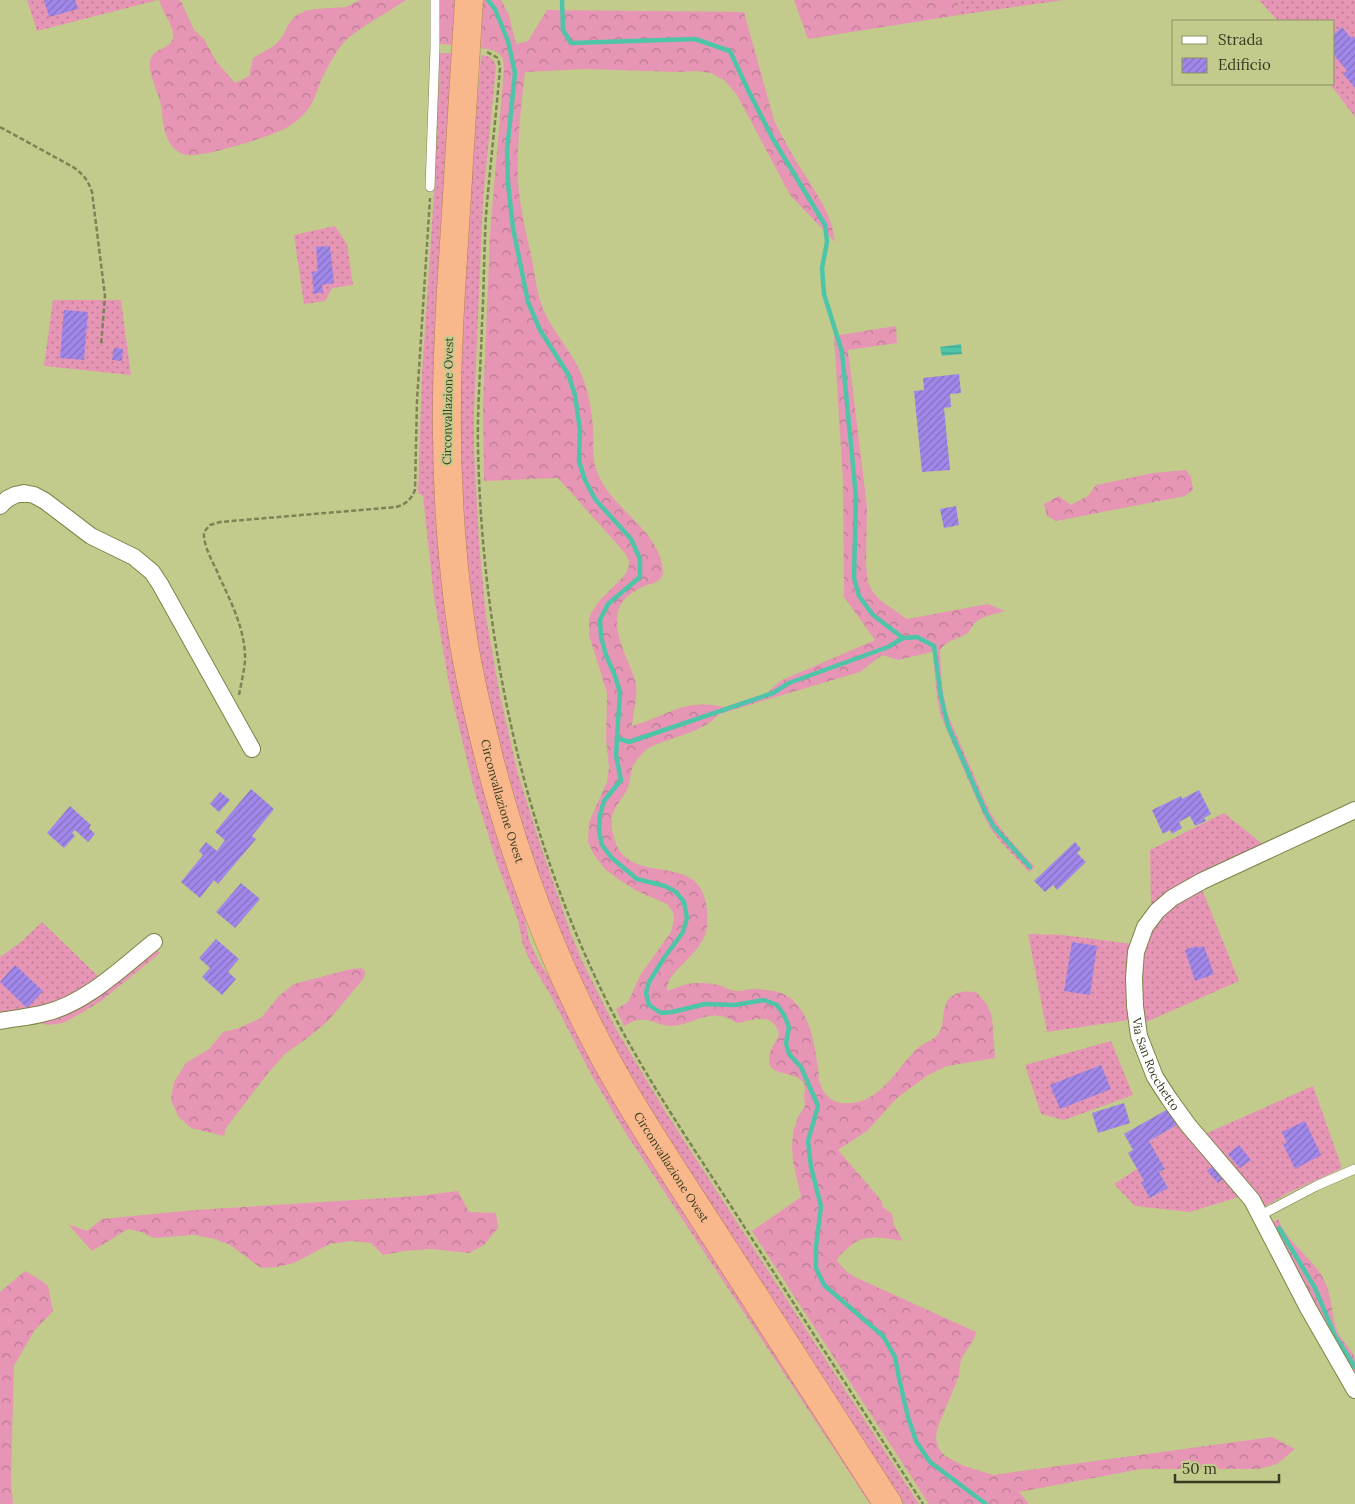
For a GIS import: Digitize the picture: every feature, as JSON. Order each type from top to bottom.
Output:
[{"type":"highway","name":"Circonvallazione Ovest","points":[[469,0],[449,332],[446,401],[447,448],[451,521],[459,607],[468,669],[486,745],[510,830],[533,897],[574,997],[597,1042],[620,1085],[678,1178],[888,1504]]},
{"type":"street","points":[[0,506],[7,499],[15,495],[24,493],[34,495],[45,501],[90,536],[134,557],[152,572],[252,748]]},
{"type":"street","name":"Via San Rocchetto","points":[[1355,810],[1202,881],[1164,904],[1145,927],[1138,944],[1134,969],[1135,1006],[1140,1036],[1150,1068],[1164,1092],[1188,1125],[1245,1189],[1308,1308],[1355,1390]]},
{"type":"street","points":[[0,1021],[45,1013],[72,1002],[103,984],[154,942]]},
{"type":"lane","points":[[430,187],[435,0]]},
{"type":"lane","points":[[1260,1215],[1308,1190],[1355,1169]]},
{"type":"path","points":[[488,52],[498,58],[500,68],[486,218],[478,414],[478,462],[482,533],[491,618],[510,720],[525,784],[556,882],[579,941],[627,1041],[693,1147],[924,1504]]},
{"type":"path","points":[[0,127],[73,167],[89,182],[92,192],[104,286],[105,306],[101,346]]},
{"type":"path","points":[[235,719],[245,663],[245,649],[232,605],[205,544],[204,532],[210,525],[220,522],[396,507],[408,502],[412,497],[415,490],[430,187]]},
{"type":"green space","points":[[27,0],[158,0],[37,31]]},
{"type":"green space","points":[[159,0],[181,1],[194,30],[204,39],[216,61],[235,83],[249,76],[253,58],[275,45],[295,16],[305,11],[346,7],[360,0],[406,0],[367,24],[346,40],[330,64],[310,107],[288,127],[254,141],[222,150],[186,155],[175,149],[167,138],[160,101],[151,73],[150,62],[153,54],[168,46],[173,40],[171,27]]},
{"type":"green space","points":[[440,0],[456,0],[453,45],[440,44]]},
{"type":"green space","points":[[483,0],[501,0],[509,15],[516,44],[528,41],[547,10],[744,12],[774,120],[790,151],[822,203],[834,233],[835,242],[790,195],[737,95],[724,80],[711,73],[697,71],[586,69],[525,72],[519,138],[519,187],[536,285],[544,311],[578,367],[586,387],[590,403],[596,470],[605,488],[651,539],[658,551],[663,568],[663,575],[660,579],[629,595],[622,603],[618,612],[617,622],[620,640],[636,684],[632,726],[686,706],[710,705],[724,707],[713,720],[705,725],[689,733],[654,745],[644,752],[634,764],[627,790],[612,816],[613,835],[621,853],[632,862],[688,877],[698,885],[705,899],[708,921],[704,938],[672,976],[667,991],[685,985],[704,983],[719,985],[735,991],[761,989],[778,992],[788,997],[797,1004],[808,1024],[812,1035],[821,1087],[831,1099],[841,1103],[855,1103],[866,1099],[886,1085],[921,1045],[933,1039],[939,1033],[946,1004],[951,997],[963,992],[976,992],[986,1003],[992,1016],[995,1058],[947,1066],[928,1075],[897,1098],[867,1131],[838,1150],[881,1200],[883,1207],[892,1214],[894,1225],[903,1241],[873,1238],[859,1240],[842,1253],[837,1261],[855,1277],[976,1332],[974,1339],[961,1359],[959,1376],[937,1429],[936,1439],[939,1449],[945,1456],[964,1466],[993,1475],[1272,1437],[1295,1449],[1277,1464],[1259,1469],[1141,1469],[1019,1492],[1029,1504],[929,1504],[752,1231],[801,1197],[793,1162],[792,1147],[793,1132],[798,1117],[805,1106],[805,1089],[804,1083],[797,1077],[771,1068],[769,1058],[779,1034],[776,1027],[768,1020],[756,1019],[737,1023],[720,1016],[705,1017],[673,1026],[643,1020],[624,1026],[616,1009],[628,1002],[641,974],[671,932],[674,919],[673,912],[667,904],[637,891],[605,869],[594,855],[588,842],[589,822],[607,782],[609,768],[606,739],[607,693],[589,635],[589,620],[591,613],[600,600],[628,570],[629,561],[625,553],[558,478],[484,481],[483,406],[490,234],[504,63],[501,55],[495,51],[481,48]]},
{"type":"green space","points":[[794,0],[958,0],[959,15],[808,39]]},
{"type":"green space","points":[[958,0],[1064,0],[959,15]]},
{"type":"green space","points":[[1259,0],[1355,0],[1355,117],[1331,85],[1335,85],[1335,20],[1277,20]]},
{"type":"green space","points":[[440,53],[453,53],[435,407],[529,940],[543,968],[555,983],[875,1504],[870,1504],[625,1132],[592,1076],[523,945],[518,920],[496,860],[475,793],[450,690],[434,597],[423,496],[418,493],[422,374],[435,179]]},
{"type":"green space","points":[[481,55],[491,58],[496,67],[483,200],[474,449],[479,542],[486,617],[500,696],[518,774],[570,931],[582,961],[616,1029],[665,1111],[919,1504],[904,1504],[635,1087],[577,978],[524,836],[482,678],[466,571],[458,428],[466,249]]},
{"type":"green space","points":[[335,226],[347,244],[353,285],[332,288],[325,301],[304,304],[294,235]]},
{"type":"green space","points":[[53,300],[121,300],[131,375],[44,366]]},
{"type":"green space","points":[[896,326],[897,343],[848,350],[867,507],[866,564],[868,582],[880,600],[907,619],[988,604],[1005,611],[979,620],[968,633],[948,642],[940,650],[898,660],[882,655],[860,672],[769,699],[767,693],[780,681],[875,640],[844,597],[843,481],[834,336]]},
{"type":"green space","points":[[1186,470],[1191,477],[1193,490],[1185,496],[1056,521],[1047,516],[1044,504],[1059,496],[1071,505],[1088,496],[1096,485],[1153,473]]},
{"type":"green space","points":[[940,650],[942,687],[947,713],[989,810],[1004,833],[1035,867],[1029,872],[990,828],[940,714],[933,652]]},
{"type":"green space","points":[[767,693],[769,699],[720,714],[724,707]]},
{"type":"green space","points":[[1224,813],[1265,846],[1151,908],[1150,850]]},
{"type":"green space","points":[[1201,887],[1239,981],[1144,1023],[1141,972],[1147,938],[1157,919]]},
{"type":"green space","points":[[42,922],[101,979],[79,995],[0,1018],[0,957],[21,942]]},
{"type":"green space","points":[[1028,934],[1063,935],[1132,944],[1129,1020],[1047,1032]]},
{"type":"green space","points":[[154,947],[160,953],[101,1001],[78,1015],[63,1023],[48,1025],[31,1021]]},
{"type":"green space","points":[[361,968],[365,971],[364,978],[328,1021],[286,1053],[268,1073],[226,1128],[224,1136],[191,1128],[178,1116],[171,1100],[174,1082],[186,1063],[209,1049],[223,1032],[239,1028],[261,1018],[279,996],[294,984]]},
{"type":"green space","points":[[1111,1041],[1133,1095],[1064,1120],[1041,1114],[1025,1065]]},
{"type":"green space","points":[[1313,1086],[1342,1168],[1288,1193],[1264,1207],[1205,1134]]},
{"type":"green space","points":[[1177,1125],[1242,1196],[1190,1212],[1135,1206],[1114,1184],[1137,1169],[1144,1181],[1141,1183],[1150,1198],[1168,1188],[1159,1172],[1165,1169],[1149,1141]]},
{"type":"green space","points":[[458,1191],[469,1212],[496,1213],[498,1228],[484,1245],[469,1253],[431,1249],[383,1255],[371,1243],[352,1241],[330,1244],[294,1263],[261,1268],[230,1245],[215,1239],[194,1235],[154,1238],[128,1229],[92,1251],[68,1224],[87,1231],[102,1219],[195,1210],[418,1196]]},
{"type":"green space","points":[[1278,1219],[1292,1241],[1315,1266],[1327,1286],[1336,1328],[1355,1358],[1355,1377],[1272,1223]]},
{"type":"green space","points":[[25,1271],[48,1286],[53,1311],[34,1331],[14,1366],[11,1479],[13,1504],[0,1504],[0,1292]]},
{"type":"water","points":[[961,344],[962,354],[942,356],[940,347]]},
{"type":"building","points":[[44,0],[75,0],[78,9],[49,17]]},
{"type":"building","points":[[1342,27],[1351,38],[1353,36],[1355,38],[1355,88],[1343,74],[1347,71],[1335,56],[1335,33]]},
{"type":"building","points":[[330,246],[334,283],[322,285],[323,292],[314,294],[312,272],[318,271],[316,247]]},
{"type":"building","points":[[64,310],[88,312],[84,360],[60,358]]},
{"type":"building","points":[[114,348],[123,349],[122,361],[112,360]]},
{"type":"building","points":[[959,374],[961,393],[950,394],[951,407],[944,408],[950,470],[922,472],[914,391],[924,390],[923,378]]},
{"type":"building","points":[[956,506],[959,525],[944,528],[940,509]]},
{"type":"building","points":[[251,789],[274,809],[252,836],[256,839],[218,884],[214,880],[200,898],[181,882],[203,855],[199,851],[206,842],[217,851],[225,840],[215,832]]},
{"type":"building","points":[[1199,790],[1211,814],[1204,818],[1206,821],[1195,826],[1190,816],[1179,822],[1182,828],[1172,834],[1170,830],[1163,834],[1152,810],[1181,796],[1182,799]]},
{"type":"building","points":[[220,792],[230,800],[219,812],[210,804]]},
{"type":"building","points":[[70,806],[91,825],[89,828],[95,834],[88,842],[75,830],[72,833],[75,836],[64,848],[47,833]]},
{"type":"building","points":[[1075,842],[1081,849],[1077,853],[1086,862],[1057,890],[1053,885],[1045,892],[1034,881]]},
{"type":"building","points":[[241,883],[260,899],[235,928],[216,912]]},
{"type":"building","points":[[216,939],[239,959],[228,972],[236,979],[222,995],[202,977],[210,968],[199,958]]},
{"type":"building","points":[[1072,942],[1097,946],[1090,995],[1064,991]]},
{"type":"building","points":[[1196,946],[1197,948],[1204,946],[1214,974],[1195,981],[1185,950]]},
{"type":"building","points":[[15,965],[43,991],[27,1008],[0,982]]},
{"type":"building","points":[[1101,1065],[1111,1089],[1060,1109],[1050,1085]]},
{"type":"building","points":[[1124,1103],[1130,1123],[1098,1133],[1092,1113]]},
{"type":"building","points":[[1168,1109],[1177,1125],[1149,1141],[1165,1169],[1159,1172],[1168,1188],[1150,1198],[1141,1183],[1144,1181],[1128,1153],[1133,1150],[1124,1134]]},
{"type":"building","points":[[1305,1121],[1321,1155],[1295,1169],[1283,1144],[1287,1143],[1282,1132]]},
{"type":"building","points":[[1239,1145],[1251,1160],[1240,1168],[1228,1154]]},
{"type":"building","points":[[1213,1166],[1224,1178],[1218,1183],[1207,1171]]},
{"type":"waterway","points":[[488,0],[495,9],[508,41],[515,73],[507,151],[508,183],[513,228],[528,302],[540,330],[568,374],[575,395],[580,430],[579,461],[585,480],[595,499],[631,539],[640,559],[640,577],[608,604],[600,620],[601,637],[620,692],[616,755],[621,780],[604,801],[600,815],[599,831],[602,845],[612,858],[637,879],[665,886],[676,892],[684,902],[687,918],[683,932],[649,982],[646,993],[649,1005],[661,1013],[705,1004],[735,1005],[764,1000],[777,1005],[784,1015],[789,1027],[786,1043],[789,1054],[801,1067],[818,1106],[808,1141],[811,1167],[821,1206],[816,1247],[816,1268],[824,1285],[883,1336],[895,1357],[908,1417],[916,1441],[930,1462],[986,1504]]},
{"type":"waterway","points":[[562,0],[563,30],[571,43],[695,39],[730,51],[773,139],[825,225],[827,242],[822,268],[824,294],[842,352],[856,497],[854,578],[859,596],[873,615],[903,638]]},
{"type":"waterway","points":[[617,738],[629,742],[773,693],[789,683],[888,647],[903,638],[917,637],[934,646],[941,697],[948,726],[985,811],[994,827],[1030,867]]},
{"type":"waterway","points":[[1279,1228],[1315,1288],[1335,1336],[1355,1367]]}]
